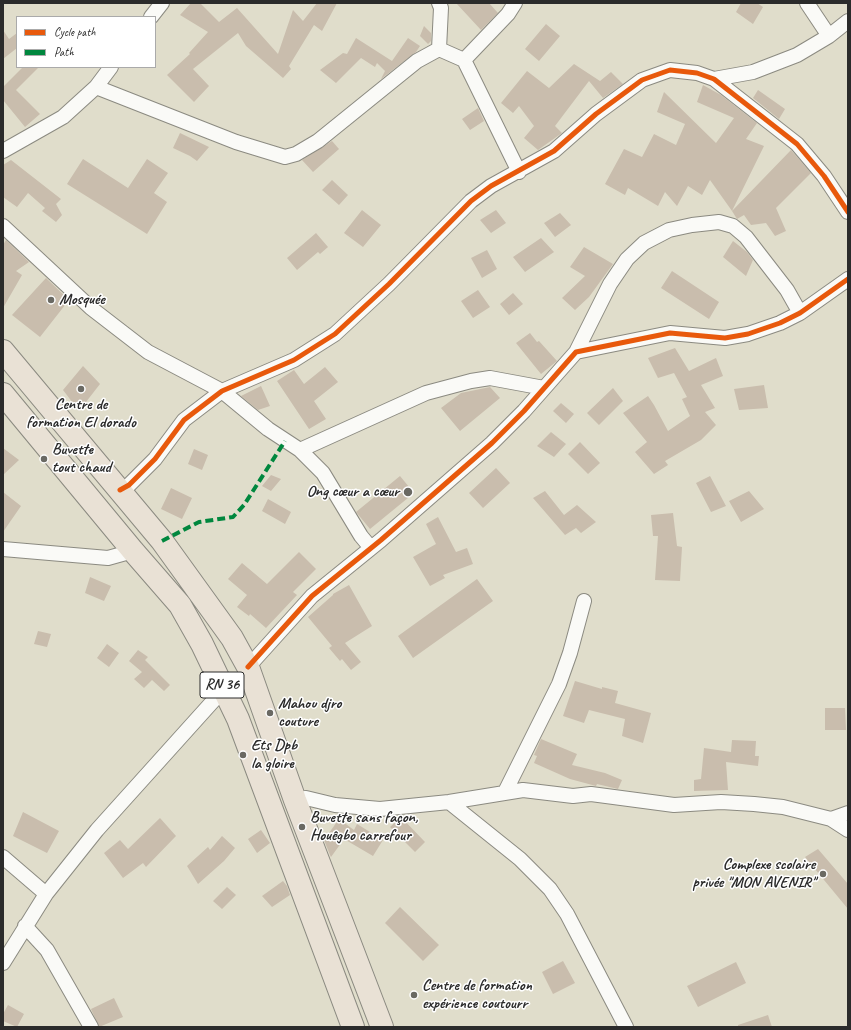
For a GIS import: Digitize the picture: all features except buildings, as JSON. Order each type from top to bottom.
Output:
[{"type":"main road","name":"RN 36","points":[[3,351],[162,541],[217,615],[248,666],[295,800],[382,1027]]},
{"type":"main road","name":"RN 36","points":[[3,394],[133,551],[180,605],[202,644],[238,719],[277,819],[353,1027]]},
{"type":"street","points":[[151,16],[162,3]]},
{"type":"street","points":[[439,3],[441,8],[439,49]]},
{"type":"street","points":[[464,60],[508,14],[516,3]]},
{"type":"street","points":[[807,3],[829,36]]},
{"type":"street","points":[[714,79],[753,72],[796,55],[829,36],[848,21]]},
{"type":"street","points":[[439,49],[464,60],[519,172]]},
{"type":"street","points":[[96,87],[228,139],[285,157],[296,154],[318,141],[417,61],[439,49]]},
{"type":"street","points":[[3,151],[63,117],[96,87],[110,68]]},
{"type":"street","points":[[120,490],[129,485],[155,459],[184,420],[222,391],[294,360],[335,334],[389,284],[471,200],[491,186],[519,172],[554,150],[596,114],[642,80],[670,70],[697,73],[714,79],[797,144],[824,176],[848,212]]},
{"type":"street","points":[[248,666],[312,596],[371,548],[492,443],[524,411],[576,352],[610,284],[627,259],[644,243],[669,230],[692,225],[719,222],[733,226],[746,237],[787,290],[800,313]]},
{"type":"street","points":[[3,226],[91,308],[148,352],[222,391],[268,429],[300,450],[323,473],[360,536],[371,548]]},
{"type":"street","points":[[576,352],[670,333],[725,338],[748,334],[780,323],[800,313],[848,279]]},
{"type":"street","points":[[300,450],[426,393],[471,381],[490,378],[544,388]]},
{"type":"street","points":[[3,548],[108,558],[133,551]]},
{"type":"street","points":[[505,792],[559,684],[570,653],[584,601]]},
{"type":"street","points":[[3,963],[46,894],[102,824],[214,700],[224,691]]},
{"type":"street","points":[[295,800],[306,798],[335,805],[380,809],[449,802],[523,790],[573,796],[592,794],[674,805],[721,802],[754,804],[783,808],[831,818],[848,830]]},
{"type":"street","points":[[449,802],[520,859],[550,890],[567,914],[626,1027]]},
{"type":"street","points":[[831,818],[848,813]]},
{"type":"street","points":[[3,857],[46,894]]},
{"type":"street","points":[[25,926],[47,950],[91,1027]]},
{"type":"marked path","points":[[162,541],[199,522],[233,517],[244,505],[285,441]]},
{"type":"cycle path","points":[[120,490],[129,485],[155,459],[184,420],[222,391],[294,360],[335,334],[389,284],[471,201],[491,186],[554,151],[596,114],[642,80],[670,70],[697,73],[714,79],[797,144],[824,176],[848,212]]},
{"type":"cycle path","points":[[248,667],[312,596],[381,540],[492,443],[524,411],[576,352],[670,333],[725,338],[748,334],[780,323],[800,313],[848,279]]},
{"type":"place","name":"Mosquée","points":[[51,300]]},
{"type":"place","name":"Centre de formation El dorado","points":[[81,389]]},
{"type":"place","name":"Buvette tout chaud","points":[[44,459]]},
{"type":"place","name":"Ong cœur a cœur","points":[[408,492]]},
{"type":"place","name":"Mahou djro couture","points":[[270,713]]},
{"type":"place","name":"Ets Dpb la gloire","points":[[243,755]]},
{"type":"place","name":"Buvette sans façon, Houêgbo carrefour","points":[[302,827]]},
{"type":"place","name":"Complexe scolaire privée \"MON AVENIR\"","points":[[823,874]]},
{"type":"place","name":"Centre de formation expérience coutourr","points":[[414,995]]}]
